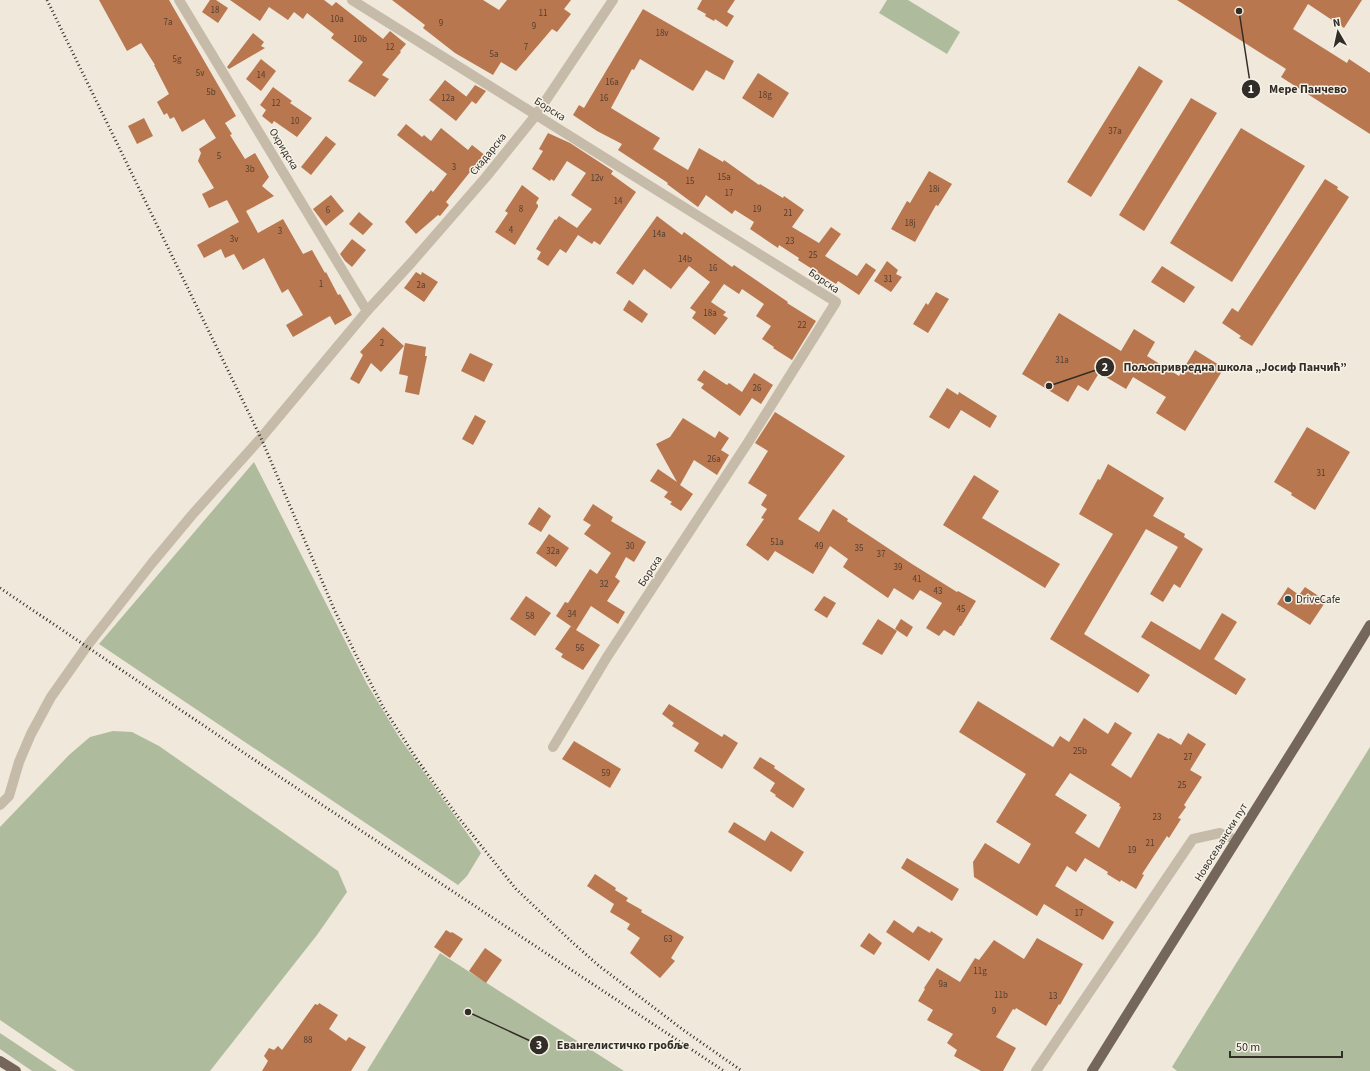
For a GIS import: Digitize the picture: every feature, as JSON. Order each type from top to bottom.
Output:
[{"type":"main road","name":"Новосељански пут","points":[[1092,1071],[1236,840],[1303,736],[1370,625]]},
{"type":"main road","points":[[0,1061],[16,1071]]},
{"type":"street","name":"Охридска","points":[[180,0],[367,311]]},
{"type":"street","name":"Борска","points":[[352,0],[836,302],[747,444],[600,668],[553,747]]},
{"type":"street","name":"Скадарска","points":[[9,796],[19,762],[31,734],[51,697],[87,646],[157,557],[227,475],[261,438],[367,311],[478,187],[536,115],[613,0]]},
{"type":"street","points":[[0,801],[9,796]]},
{"type":"street","points":[[0,805],[9,796]]},
{"type":"street","points":[[1036,1071],[1193,839],[1220,833],[1236,840]]},
{"type":"green space","points":[[887,0],[908,0],[960,32],[947,54],[879,13]]},
{"type":"green space","points":[[254,462],[367,684],[399,737],[481,853],[467,876],[458,885],[99,644]]},
{"type":"green space","points":[[113,731],[132,732],[159,746],[338,871],[347,892],[317,935],[210,1071],[75,1071],[0,1020],[0,827],[69,755],[90,737]]},
{"type":"green space","points":[[1370,747],[1370,1071],[1177,1071],[1172,1067]]},
{"type":"green space","points":[[440,953],[624,1071],[367,1071]]},
{"type":"green space","points":[[0,1033],[57,1071],[32,1071],[0,1049]]},
{"type":"building","points":[[99,0],[169,0],[236,116],[225,123],[232,134],[230,135],[245,159],[255,153],[269,177],[262,186],[274,196],[246,211],[258,233],[283,219],[303,254],[312,250],[338,295],[340,294],[352,315],[335,325],[330,316],[293,337],[286,325],[303,315],[288,289],[282,293],[264,258],[243,270],[234,254],[225,258],[221,249],[204,258],[197,245],[239,222],[227,200],[209,208],[202,194],[214,188],[198,161],[201,153],[199,149],[216,138],[204,119],[182,132],[174,117],[170,119],[167,113],[164,115],[157,102],[169,94],[155,65],[141,43],[127,51]]},
{"type":"building","points":[[210,0],[216,0],[228,8],[218,23],[202,12]]},
{"type":"building","points":[[230,0],[324,0],[332,6],[336,2],[383,39],[390,31],[406,44],[382,75],[389,79],[375,97],[348,81],[363,62],[331,38],[334,34],[307,13],[303,19],[294,12],[288,20],[269,7],[260,21]]},
{"type":"building","points":[[392,0],[483,0],[499,10],[507,0],[571,0],[564,9],[571,14],[557,32],[552,29],[516,71],[501,62],[493,75],[455,53],[423,28],[425,25]]},
{"type":"building","points":[[702,0],[735,0],[727,12],[734,16],[727,27],[715,19],[714,21],[705,16],[706,14],[697,9]]},
{"type":"building","points":[[1177,0],[1362,0],[1344,28],[1308,4],[1293,29],[1347,63],[1349,59],[1370,73],[1370,134],[1281,77],[1286,69]]},
{"type":"building","points":[[643,9],[734,61],[724,80],[706,70],[693,91],[640,59],[634,70],[632,69],[611,108],[660,138],[653,149],[688,170],[699,148],[723,162],[724,160],[759,185],[760,184],[783,198],[784,196],[804,210],[792,227],[819,243],[831,227],[841,234],[825,256],[857,276],[866,263],[876,270],[859,295],[838,281],[836,284],[798,260],[799,258],[779,245],[778,248],[750,229],[754,222],[735,210],[732,214],[706,195],[698,207],[667,184],[668,183],[618,150],[622,144],[597,131],[573,115],[579,105],[584,108]]},
{"type":"building","points":[[253,33],[264,42],[261,46],[265,48],[229,69],[227,67]]},
{"type":"building","points":[[261,59],[276,71],[261,91],[246,79]]},
{"type":"building","points":[[1139,66],[1163,81],[1091,197],[1067,182]]},
{"type":"building","points":[[758,73],[789,93],[773,118],[742,98]]},
{"type":"building","points":[[445,80],[472,101],[456,121],[429,100]]},
{"type":"building","points":[[475,85],[486,91],[476,104],[466,97]]},
{"type":"building","points":[[273,87],[292,101],[290,103],[312,118],[297,137],[274,121],[272,124],[262,116],[266,110],[260,105]]},
{"type":"building","points":[[1191,98],[1217,113],[1144,231],[1119,215]]},
{"type":"building","points":[[144,118],[153,136],[137,144],[128,126]]},
{"type":"building","points":[[406,124],[422,137],[424,135],[431,141],[441,128],[468,150],[472,145],[486,156],[472,173],[470,172],[446,202],[449,205],[440,216],[438,215],[416,234],[405,222],[431,190],[433,192],[447,174],[397,135]]},
{"type":"building","points":[[1241,128],[1305,166],[1232,282],[1170,243]]},
{"type":"building","points":[[548,133],[570,143],[613,171],[611,174],[636,192],[600,245],[594,241],[592,244],[578,235],[566,253],[560,249],[548,266],[537,259],[541,252],[536,249],[555,219],[556,220],[559,216],[577,228],[592,209],[571,195],[586,173],[567,161],[554,181],[551,179],[550,181],[532,169],[543,151],[539,149]]},
{"type":"building","points":[[326,136],[336,144],[311,175],[301,167]]},
{"type":"building","points":[[929,171],[952,184],[938,206],[936,205],[915,242],[891,229],[907,201],[910,203]]},
{"type":"building","points":[[1325,179],[1338,187],[1337,189],[1349,197],[1252,346],[1239,338],[1241,336],[1222,323],[1232,308],[1238,312]]},
{"type":"building","points":[[522,185],[539,198],[536,203],[538,207],[515,245],[495,232],[508,213],[505,211]]},
{"type":"building","points":[[331,195],[344,211],[326,226],[313,209]]},
{"type":"building","points":[[359,212],[373,224],[363,235],[349,224]]},
{"type":"building","points":[[657,216],[682,235],[684,232],[732,267],[734,265],[788,302],[787,303],[816,321],[792,360],[762,339],[771,326],[756,316],[764,304],[742,289],[739,294],[724,284],[711,302],[726,312],[723,315],[728,318],[715,335],[692,318],[696,312],[690,308],[710,282],[689,266],[671,289],[644,269],[633,285],[616,273]]},
{"type":"building","points":[[352,239],[366,250],[352,267],[340,254]]},
{"type":"building","points":[[887,261],[898,270],[896,274],[902,277],[891,292],[874,281]]},
{"type":"building","points":[[1162,266],[1195,287],[1184,303],[1151,282]]},
{"type":"building","points":[[416,272],[421,275],[422,272],[438,282],[424,302],[404,288]]},
{"type":"building","points":[[936,292],[949,299],[928,333],[913,324],[926,303],[928,305]]},
{"type":"building","points":[[629,300],[648,314],[642,323],[623,310]]},
{"type":"building","points":[[1059,313],[1121,351],[1134,329],[1155,342],[1147,356],[1179,376],[1195,350],[1224,368],[1185,431],[1156,413],[1166,397],[1133,377],[1126,389],[1099,373],[1088,391],[1078,385],[1068,402],[1022,374]]},
{"type":"building","points":[[383,327],[404,346],[381,372],[371,363],[359,384],[350,379],[363,355],[360,352]]},
{"type":"building","points":[[405,343],[426,347],[425,356],[427,356],[419,395],[405,392],[408,376],[399,374]]},
{"type":"building","points":[[470,353],[493,364],[484,382],[461,371]]},
{"type":"building","points":[[704,370],[727,385],[729,383],[742,392],[754,373],[773,385],[761,404],[752,398],[740,416],[701,388],[704,384],[697,380]]},
{"type":"building","points":[[947,388],[958,395],[959,392],[997,416],[990,428],[961,410],[949,429],[929,417]]},
{"type":"building","points":[[775,412],[845,456],[798,519],[819,532],[833,509],[848,519],[847,521],[912,564],[957,592],[958,591],[976,601],[954,636],[944,630],[939,636],[926,628],[942,603],[920,590],[913,600],[894,588],[888,598],[843,567],[848,559],[830,546],[813,574],[775,551],[768,561],[746,545],[764,519],[761,518],[767,509],[761,505],[767,495],[748,483],[768,451],[755,443]]},
{"type":"building","points":[[475,415],[486,421],[473,445],[462,439]]},
{"type":"building","points":[[683,418],[715,438],[719,431],[729,438],[721,450],[729,455],[717,475],[694,460],[680,485],[693,494],[681,511],[670,504],[672,502],[664,497],[668,492],[650,481],[658,469],[677,482],[656,444],[670,437]]},
{"type":"building","points":[[1307,427],[1350,452],[1315,510],[1274,482]]},
{"type":"building","points":[[1108,464],[1164,498],[1153,516],[1185,534],[1184,537],[1203,549],[1180,588],[1174,584],[1163,602],[1150,594],[1178,547],[1146,529],[1084,634],[1150,675],[1138,693],[1050,639],[1113,534],[1079,514]]},
{"type":"building","points":[[974,475],[999,491],[982,518],[1060,564],[1045,588],[943,525]]},
{"type":"building","points":[[593,504],[613,517],[611,521],[646,542],[634,562],[626,557],[615,577],[620,581],[607,601],[625,612],[618,624],[591,606],[576,630],[600,645],[583,670],[561,657],[563,654],[555,649],[571,626],[556,616],[565,602],[568,603],[590,569],[597,574],[611,553],[584,534],[591,525],[583,520]]},
{"type":"building","points":[[539,507],[551,516],[541,532],[528,524]]},
{"type":"building","points":[[549,534],[569,548],[556,567],[536,553]]},
{"type":"building","points":[[1288,587],[1299,595],[1305,587],[1326,601],[1310,625],[1277,604]]},
{"type":"building","points":[[526,596],[551,613],[535,636],[510,619]]},
{"type":"building","points":[[824,596],[836,603],[827,618],[814,610]]},
{"type":"building","points":[[1222,613],[1237,622],[1214,659],[1246,679],[1236,695],[1141,637],[1151,621],[1200,650]]},
{"type":"building","points":[[878,619],[897,631],[882,655],[862,644]]},
{"type":"building","points":[[901,619],[913,627],[907,637],[895,629]]},
{"type":"building","points":[[978,701],[1053,747],[1060,736],[1069,742],[1084,718],[1108,734],[1115,722],[1132,733],[1111,765],[1131,778],[1158,733],[1181,745],[1188,733],[1206,744],[1190,770],[1202,777],[1184,805],[1186,807],[1178,818],[1181,819],[1169,838],[1167,836],[1142,874],[1144,875],[1136,889],[1121,880],[1120,882],[1107,874],[1108,872],[1085,858],[1076,872],[1067,866],[1055,886],[1114,922],[1103,940],[1044,904],[1037,916],[974,877],[973,862],[985,843],[1019,864],[1031,844],[996,822],[1026,774],[959,732]],"holes":[[[1070,773],[1120,804],[1119,806],[1121,807],[1099,848],[1075,833],[1087,815],[1055,795]]]},
{"type":"building","points":[[669,704],[722,737],[724,734],[738,743],[722,769],[694,751],[699,743],[672,726],[674,723],[662,714]]},
{"type":"building","points":[[574,741],[621,769],[610,788],[562,759]]},
{"type":"building","points":[[760,757],[775,766],[774,768],[805,789],[793,808],[770,791],[775,783],[753,768]]},
{"type":"building","points":[[734,822],[765,841],[771,831],[804,852],[791,872],[728,832]]},
{"type":"building","points":[[907,858],[959,889],[952,901],[901,868]]},
{"type":"building","points":[[595,874],[616,888],[615,890],[628,898],[626,901],[642,910],[641,912],[684,937],[671,958],[675,961],[660,978],[630,953],[640,938],[627,929],[630,924],[610,912],[614,904],[587,886]]},
{"type":"building","points":[[894,920],[913,933],[918,926],[930,933],[931,931],[943,939],[929,961],[886,932]]},
{"type":"building","points":[[446,930],[463,939],[450,958],[434,947]]},
{"type":"building","points":[[869,933],[882,943],[874,955],[860,946]]},
{"type":"building","points":[[1037,938],[1083,964],[1060,1005],[1059,1004],[1046,1026],[1016,1008],[1015,1010],[1013,1009],[996,1037],[1016,1048],[1003,1071],[981,1071],[954,1056],[957,1050],[947,1043],[953,1034],[927,1020],[933,1010],[918,1001],[925,989],[924,988],[937,968],[960,982],[975,958],[979,960],[994,940],[1024,959]]},
{"type":"building","points":[[485,948],[502,960],[486,983],[469,971]]},
{"type":"building","points":[[319,1003],[338,1015],[329,1029],[346,1041],[349,1037],[366,1047],[351,1071],[262,1071],[268,1061],[264,1056],[269,1048],[274,1050],[278,1046],[282,1050],[315,1004],[318,1005]]},
{"type":"railway","points":[[47,0],[261,438],[334,609],[355,653],[383,707],[416,758],[458,817],[516,889],[598,965],[682,1029],[742,1071]]},
{"type":"railway","points":[[0,588],[271,771],[724,1071]]},
{"type":"place","name":"Мере Панчево","points":[[1239,11]]},
{"type":"place","name":"Пољопривредна школа „Јосиф Панчић”","points":[[1049,386]]},
{"type":"place","name":"DriveCafe","points":[[1288,599]]},
{"type":"place","name":"Евангелистичко гробље","points":[[468,1012]]}]
